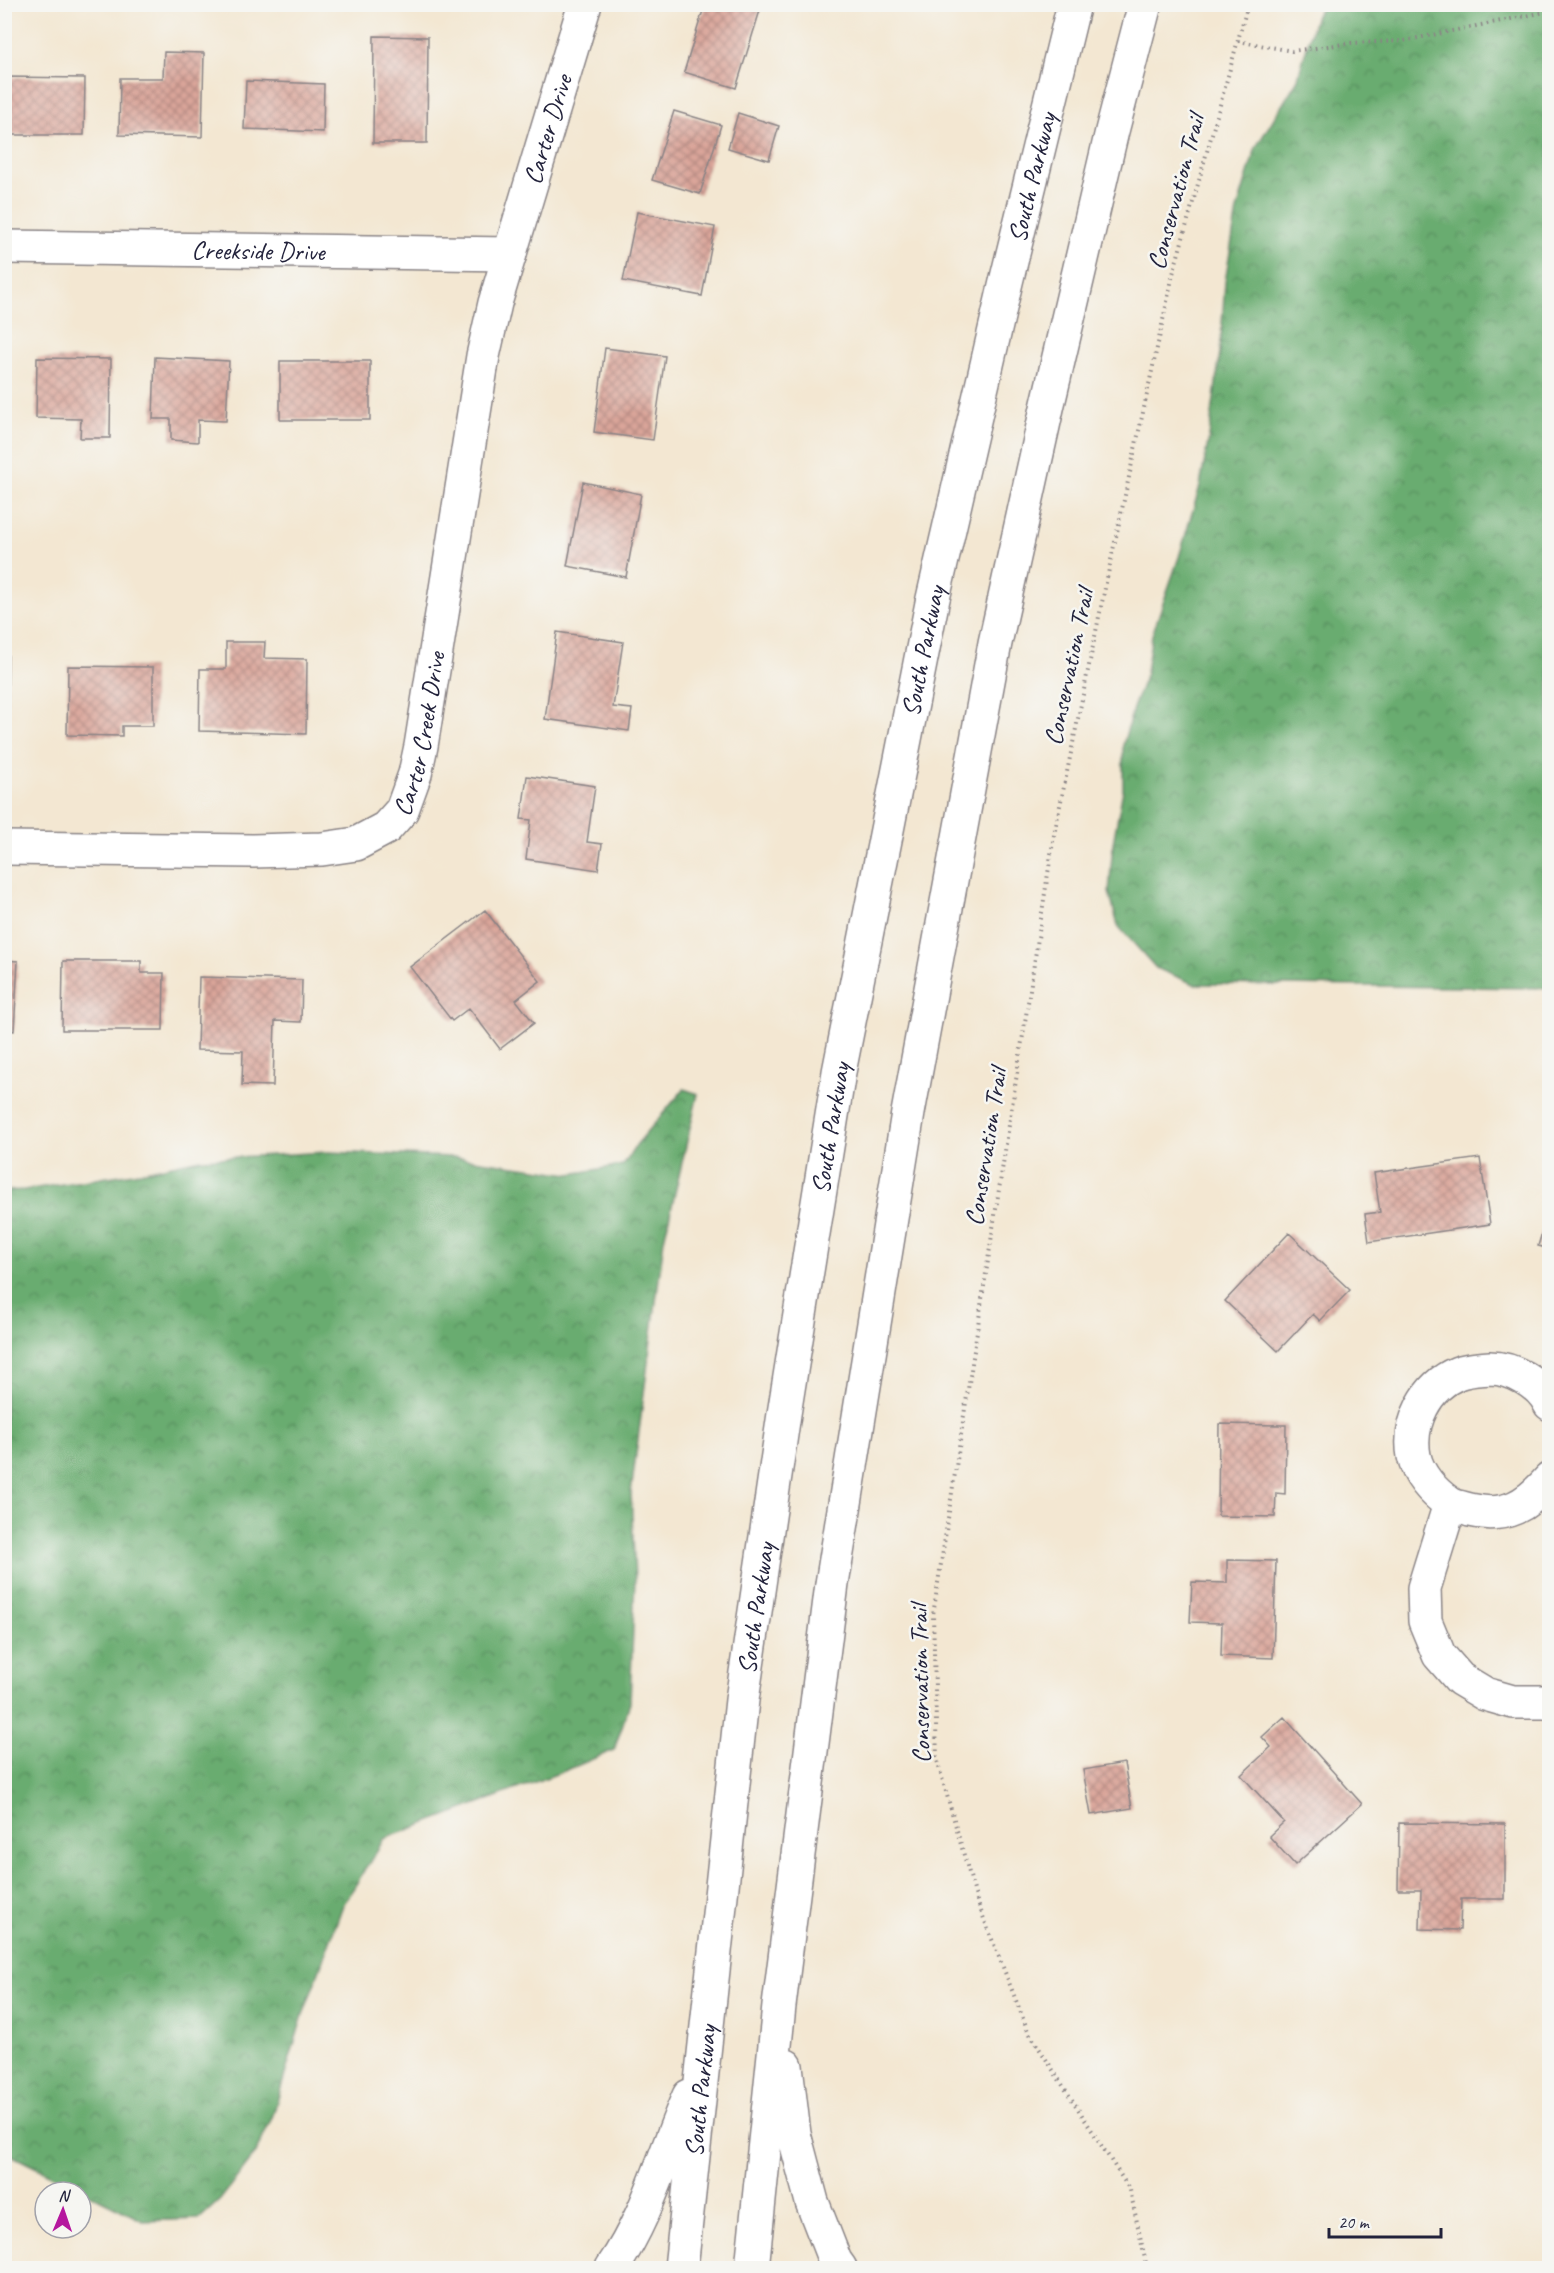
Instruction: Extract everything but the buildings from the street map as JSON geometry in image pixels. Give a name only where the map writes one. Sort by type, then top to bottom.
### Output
[{"type":"main road","name":"Carter Drive","points":[[510,254],[585,4]]},
{"type":"main road","name":"South Parkway","points":[[681,2268],[742,1700],[784,1414],[839,1072],[932,603],[1006,282],[1074,4]]},
{"type":"main road","points":[[752,2268],[778,2006],[832,1584],[908,1113],[1000,620],[1095,200],[1145,4]]},
{"type":"main road","name":"Creekside Drive","points":[[4,247],[510,254]]},
{"type":"main road","name":"Carter Creek Drive","points":[[4,848],[322,849],[356,844],[377,834],[394,822],[409,794],[421,746],[483,356],[495,303],[510,254]]},
{"type":"main road","points":[[1550,1404],[1537,1387],[1515,1373],[1497,1368],[1472,1369],[1456,1374],[1435,1388],[1421,1407],[1414,1431],[1414,1456],[1424,1480],[1450,1504],[1486,1514],[1512,1510],[1534,1497],[1550,1479]]},
{"type":"main road","points":[[1450,1504],[1424,1588],[1425,1621],[1439,1655],[1460,1679],[1485,1694],[1513,1702],[1550,1702]]},
{"type":"main road","points":[[778,2006],[794,2134],[813,2202],[835,2261],[840,2268]]},
{"type":"main road","points":[[612,2268],[626,2248],[652,2192],[679,2120],[704,2064]]},
{"type":"path","name":"Conservation Trail","points":[[1146,2268],[1130,2190],[1029,2031],[977,1902],[937,1760],[933,1615],[1054,835],[1173,274],[1248,4]]},
{"type":"path","points":[[1238,41],[1292,51],[1351,43],[1403,41],[1550,11]]},
{"type":"green space","points":[[1326,4],[1549,5],[1549,988],[1194,984],[1156,968],[1118,926],[1109,892],[1113,843],[1123,790],[1123,745],[1133,708],[1145,677],[1152,635],[1200,486],[1209,437],[1220,353],[1225,282],[1237,210],[1256,147],[1297,81],[1316,15]]},
{"type":"green space","points":[[684,1089],[698,1094],[664,1240],[631,1493],[635,1579],[630,1703],[614,1750],[384,1839],[343,1905],[302,2018],[273,2115],[256,2153],[220,2200],[199,2219],[143,2221],[93,2196],[93,2180],[61,2180],[13,2156],[4,2148],[5,1191],[140,1172],[200,1159],[328,1152],[454,1157],[570,1174],[623,1165],[637,1144]]}]
